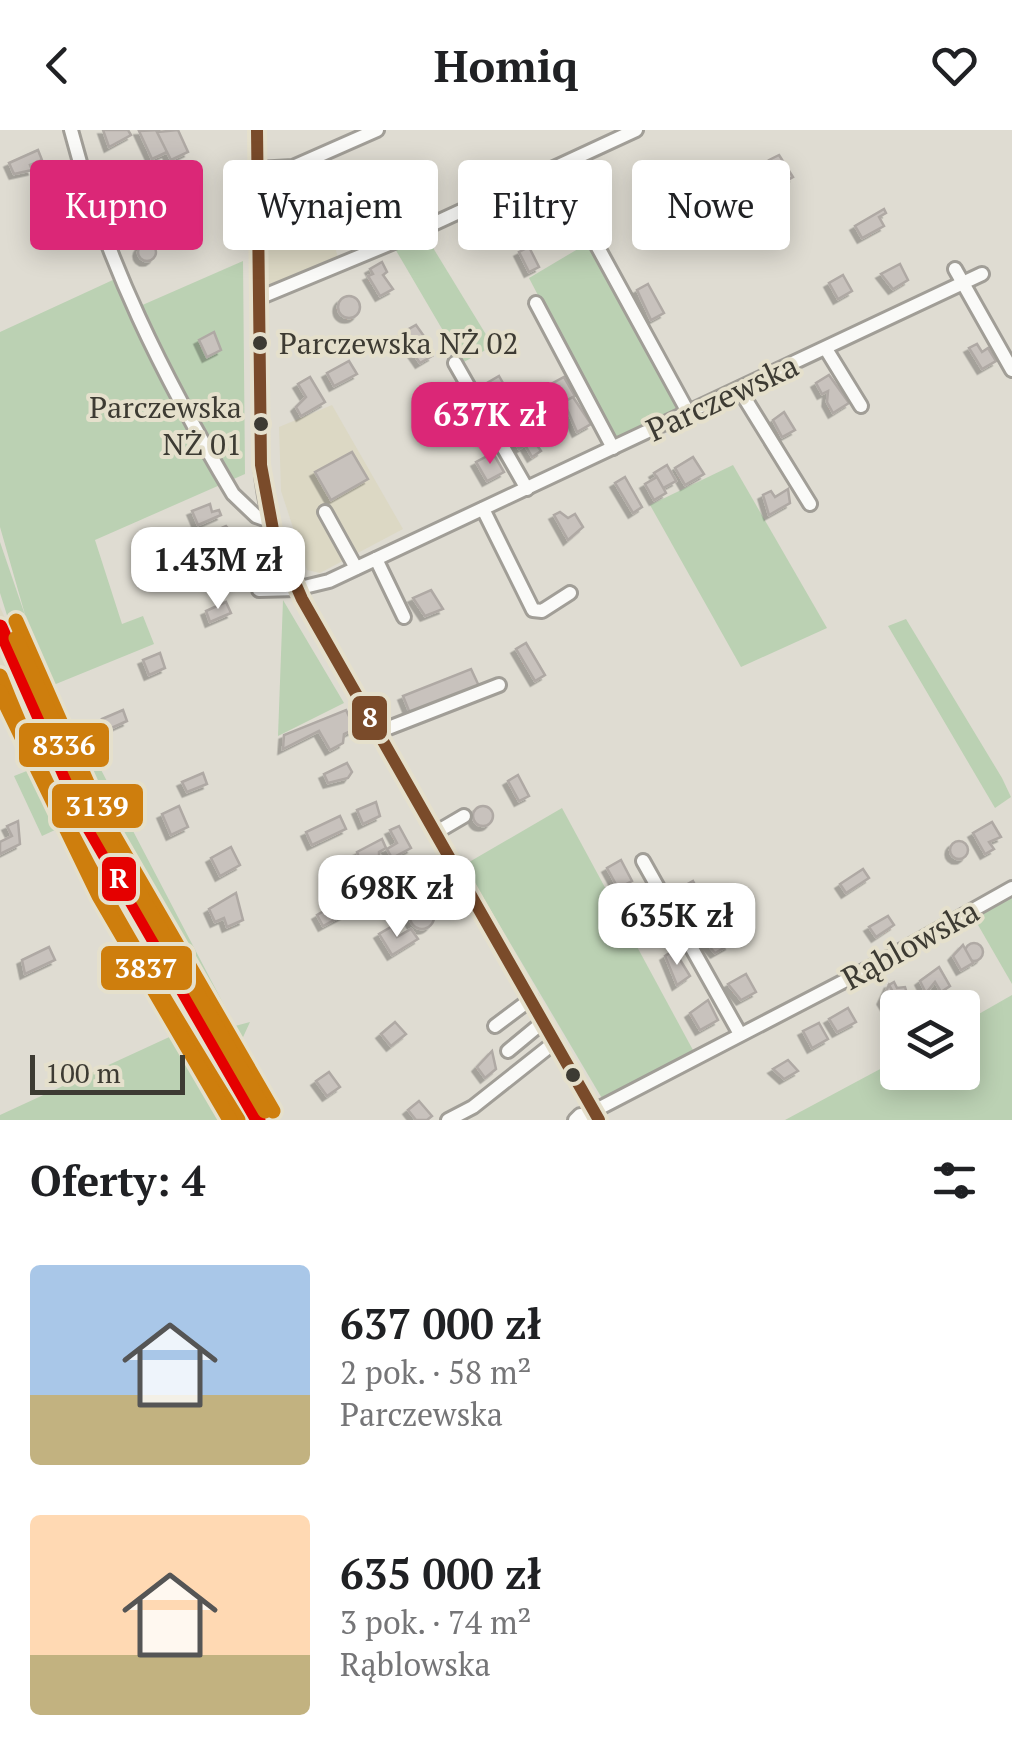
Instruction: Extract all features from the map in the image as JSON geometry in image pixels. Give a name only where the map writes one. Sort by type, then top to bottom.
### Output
[{"type":"street","points":[[70,130],[88,197],[128,302],[233,494],[256,516],[270,522]]},
{"type":"street","points":[[257,130],[257,160]]},
{"type":"street","points":[[310,160],[377,130]]},
{"type":"street","points":[[259,298],[394,242],[636,130]]},
{"type":"street","points":[[258,250],[261,465],[270,522],[296,589],[597,1116]]},
{"type":"street","points":[[599,250],[688,412]]},
{"type":"street","name":"Parczewska","points":[[259,590],[296,589],[356,568],[826,348],[968,275],[1012,370]]},
{"type":"street","points":[[536,303],[613,448]]},
{"type":"street","points":[[826,348],[861,406]]},
{"type":"street","points":[[455,363],[527,489]]},
{"type":"street","points":[[739,389],[810,504]]},
{"type":"street","points":[[483,509],[533,610],[542,610],[570,593]]},
{"type":"street","points":[[326,512],[356,568]]},
{"type":"street","points":[[376,559],[404,617]]},
{"type":"street","points":[[378,732],[499,685]]},
{"type":"street","points":[[435,833],[464,816]]},
{"type":"street","points":[[643,861],[740,1034]]},
{"type":"street","name":"Rąblowska","points":[[575,1120],[580,1115],[597,1116],[740,1034],[877,964],[1012,888]]},
{"type":"street","points":[[495,1026],[530,999]]},
{"type":"street","points":[[508,1051],[543,1022]]},
{"type":"street","points":[[448,1120],[474,1107],[555,1042]]},
{"type":"shaded area","points":[[268,250],[336,250],[339,263],[267,293]]},
{"type":"shaded area","points":[[332,405],[403,529],[320,573],[307,570],[281,491],[279,427]]},
{"type":"shaded area","points":[[0,607],[113,860],[263,1120],[242,1120],[70,823],[0,665]]},
{"type":"green space","points":[[396,250],[434,250],[493,346],[462,363]]},
{"type":"green space","points":[[576,250],[592,250],[679,410],[615,443],[529,278]]},
{"type":"green space","points":[[243,261],[245,474],[95,540],[122,624],[143,616],[154,644],[51,686],[77,747],[87,743],[235,1026],[250,1022],[233,1059],[227,1060],[113,860],[23,666],[0,593],[0,542],[26,618],[0,527],[0,332],[115,279],[131,310]]},
{"type":"green space","points":[[733,465],[827,628],[741,667],[650,505]]},
{"type":"green space","points":[[283,600],[344,703],[278,736]]},
{"type":"green space","points":[[906,619],[1011,797],[995,808],[888,626]]},
{"type":"green space","points":[[42,765],[107,891],[237,1120],[0,1120],[0,1115],[178,1033],[55,830],[42,836],[14,776]]},
{"type":"green space","points":[[562,808],[694,1052],[603,1100],[464,865]]},
{"type":"green space","points":[[1012,896],[1012,984],[974,918]]},
{"type":"green space","points":[[1012,995],[1012,1120],[785,1120],[880,1069],[880,1090],[980,1090],[980,1013]]},
{"type":"building","points":[[103,130],[128,130],[131,135],[109,147]]},
{"type":"building","points":[[159,130],[167,152],[152,159],[139,131]]},
{"type":"building","points":[[178,130],[188,152],[171,160],[157,132]]},
{"type":"building","points":[[38,150],[42,160],[30,160],[30,170],[14,174],[9,163]]},
{"type":"building","points":[[884,209],[886,213],[879,217],[884,226],[862,238],[855,226]]},
{"type":"building","points":[[139,250],[155,250],[153,258],[147,261],[138,252]]},
{"type":"building","points":[[530,250],[539,267],[529,272],[519,252]]},
{"type":"building","points":[[382,262],[387,272],[383,275],[393,289],[380,296],[368,276],[373,274],[370,269]]},
{"type":"building","points":[[900,264],[908,280],[893,289],[881,274]]},
{"type":"building","points":[[843,275],[852,291],[838,299],[829,283]]},
{"type":"building","points":[[648,284],[664,313],[651,320],[637,290]]},
{"type":"building","points":[[349,296],[357,299],[357,315],[349,318],[341,315],[338,307],[341,299]]},
{"type":"building","points":[[416,325],[426,339],[420,342],[432,356],[420,363],[400,334]]},
{"type":"building","points":[[214,332],[221,350],[207,357],[199,340]]},
{"type":"building","points":[[977,344],[982,352],[988,348],[996,361],[982,369],[969,348]]},
{"type":"building","points":[[349,361],[357,374],[334,386],[327,373]]},
{"type":"building","points":[[829,375],[849,403],[833,413],[827,402],[828,391],[822,394],[816,383]]},
{"type":"building","points":[[499,376],[515,404],[503,411],[487,383]]},
{"type":"building","points":[[310,377],[325,402],[301,416],[296,407],[306,397],[298,384]]},
{"type":"building","points":[[564,377],[575,396],[562,403],[551,384]]},
{"type":"building","points":[[453,384],[464,403],[447,409],[438,393]]},
{"type":"building","points":[[573,397],[591,424],[577,432],[564,402]]},
{"type":"building","points":[[784,412],[795,430],[782,437],[773,420]]},
{"type":"building","points":[[525,428],[541,451],[532,457],[525,445],[519,449],[511,436]]},
{"type":"building","points":[[352,452],[368,479],[331,500],[315,472]]},
{"type":"building","points":[[493,453],[504,472],[487,481],[476,462]]},
{"type":"building","points":[[693,457],[704,474],[685,485],[675,468]]},
{"type":"building","points":[[667,465],[676,481],[663,488],[654,473]]},
{"type":"building","points":[[625,477],[642,507],[633,513],[615,483]]},
{"type":"building","points":[[657,477],[666,493],[654,500],[645,484]]},
{"type":"building","points":[[788,489],[790,503],[769,515],[763,495],[771,491],[775,497]]},
{"type":"building","points":[[210,504],[212,512],[219,510],[221,515],[198,525],[192,511]]},
{"type":"building","points":[[560,512],[568,518],[575,514],[583,527],[568,540],[554,515]]},
{"type":"building","points":[[226,526],[235,536],[234,544],[223,548],[212,532]]},
{"type":"building","points":[[431,590],[443,609],[425,616],[413,598]]},
{"type":"building","points":[[226,602],[231,613],[210,622],[206,611]]},
{"type":"building","points":[[526,643],[545,675],[535,681],[516,649]]},
{"type":"building","points":[[160,653],[165,668],[149,675],[143,660]]},
{"type":"building","points":[[471,669],[479,686],[411,716],[403,696]]},
{"type":"building","points":[[123,710],[127,721],[107,730],[102,719]]},
{"type":"building","points":[[346,710],[355,729],[344,734],[343,743],[330,750],[319,731],[283,749],[284,735]]},
{"type":"building","points":[[347,763],[352,772],[348,778],[328,783],[324,774]]},
{"type":"building","points":[[203,773],[207,784],[187,792],[182,782]]},
{"type":"building","points":[[518,775],[529,796],[519,801],[508,781]]},
{"type":"building","points":[[376,802],[380,816],[363,824],[357,810]]},
{"type":"building","points":[[179,806],[188,827],[171,835],[162,814]]},
{"type":"building","points":[[479,806],[487,806],[493,816],[487,826],[479,826],[473,820],[473,812]]},
{"type":"building","points":[[340,816],[346,829],[312,845],[306,832]]},
{"type":"building","points":[[18,821],[20,844],[0,854],[0,842],[12,836],[7,826]]},
{"type":"building","points":[[992,822],[1001,837],[989,842],[994,849],[985,854],[973,833]]},
{"type":"building","points":[[399,826],[411,848],[392,858],[387,849],[397,843],[390,830]]},
{"type":"building","points":[[382,839],[386,848],[379,852],[379,860],[363,868],[357,852]]},
{"type":"building","points":[[959,841],[966,843],[966,857],[959,859],[952,857],[950,850],[952,843]]},
{"type":"building","points":[[231,847],[240,865],[220,876],[211,858]]},
{"type":"building","points":[[621,860],[632,881],[618,888],[607,868]]},
{"type":"building","points":[[863,869],[869,878],[846,893],[840,884]]},
{"type":"building","points":[[693,881],[703,899],[689,907],[675,891]]},
{"type":"building","points":[[236,893],[243,920],[227,927],[224,918],[215,922],[209,909]]},
{"type":"building","points":[[343,900],[349,912],[323,926],[317,915]]},
{"type":"building","points":[[422,905],[431,908],[431,926],[422,929],[413,926],[410,917],[413,908]]},
{"type":"building","points":[[888,916],[894,925],[876,937],[869,927]]},
{"type":"building","points":[[719,926],[729,945],[715,953],[701,937]]},
{"type":"building","points":[[391,927],[397,937],[411,929],[418,939],[392,955],[379,934]]},
{"type":"building","points":[[974,943],[981,945],[981,959],[974,961],[967,959],[965,952],[967,945]]},
{"type":"building","points":[[963,945],[973,963],[961,970],[953,956]]},
{"type":"building","points":[[49,947],[55,960],[25,974],[22,960]]},
{"type":"building","points":[[674,950],[690,976],[677,985],[665,956]]},
{"type":"building","points":[[939,967],[950,986],[940,990],[935,982],[924,990],[920,981]]},
{"type":"building","points":[[746,974],[756,992],[741,1000],[728,984]]},
{"type":"building","points":[[708,1000],[718,1020],[700,1030],[690,1013]]},
{"type":"building","points":[[848,1008],[856,1022],[837,1032],[829,1019]]},
{"type":"building","points":[[395,1022],[406,1034],[391,1046],[381,1034]]},
{"type":"building","points":[[819,1023],[828,1039],[812,1048],[803,1031]]},
{"type":"building","points":[[492,1051],[496,1069],[485,1078],[477,1067]]},
{"type":"building","points":[[788,1060],[798,1071],[784,1079],[773,1069]]},
{"type":"building","points":[[329,1072],[340,1087],[327,1096],[316,1081]]},
{"type":"building","points":[[419,1101],[432,1116],[427,1120],[416,1120],[408,1110]]},
{"type":"transit line","name":"8","points":[[257,130],[261,465],[274,535],[302,599],[599,1120]]},
{"type":"transit line","name":"3139","points":[[16,621],[99,810],[273,1111]]},
{"type":"transit line","name":"R","points":[[0,627],[84,818],[258,1120]]},
{"type":"transit line","name":"8336","points":[[16,638],[98,821],[265,1111]]},
{"type":"transit line","name":"3837","points":[[0,676],[79,848],[238,1120]]},
{"type":"transit line","points":[[0,692],[99,896],[230,1120]]},
{"type":"place","name":"Parczewska NŻ 02","points":[[260,343]]},
{"type":"place","name":"Parczewska NŻ 01","points":[[261,424]]}]
